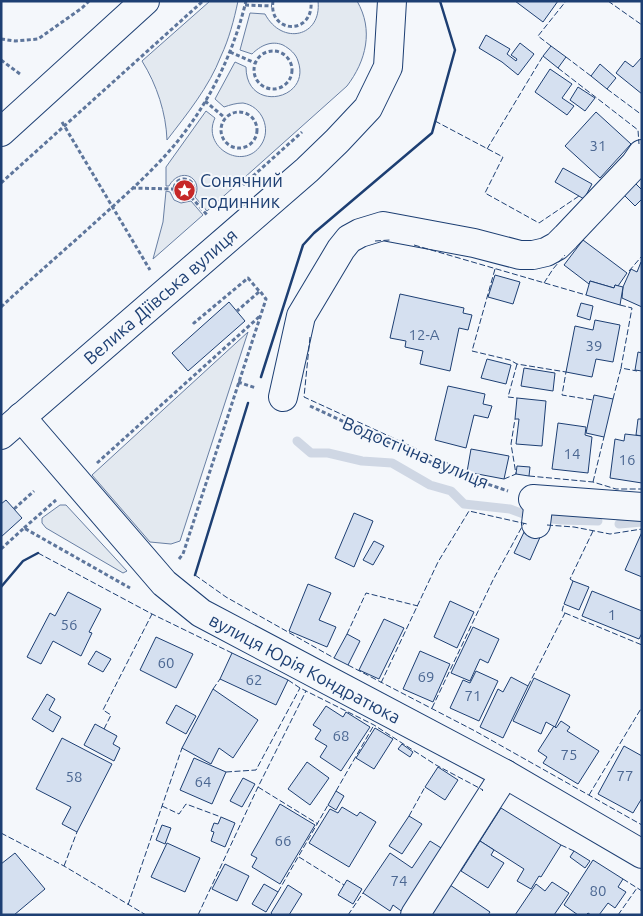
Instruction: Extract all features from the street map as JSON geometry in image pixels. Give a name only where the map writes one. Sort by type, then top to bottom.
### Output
[{"type":"street","points":[[7,123],[145,1]]},
{"type":"street","name":"Велика Діївська вулиця","points":[[385,1],[390,32]]},
{"type":"street","name":"Велика Діївська вулиця","points":[[11,426],[307,170],[368,108],[388,67],[392,1]]},
{"type":"street","points":[[283,397],[301,316],[349,239],[360,232],[383,226],[474,243],[520,255],[546,252],[557,246],[566,237],[635,164],[642,154]]},
{"type":"street","name":"вулиця Юрія Кондратюка","points":[[11,426],[164,583],[201,613],[505,774],[642,854]]},
{"type":"street","points":[[536,508],[642,507]]},
{"type":"street","points":[[415,915],[505,774]]},
{"type":"path","points":[[1,39],[15,41],[38,39],[89,1]]},
{"type":"path","points":[[1,183],[63,124],[203,1]]},
{"type":"path","points":[[273,1],[274,16],[278,22],[292,27],[299,26],[310,16],[312,9],[311,1]]},
{"type":"path","points":[[1,307],[164,158],[217,81],[230,52],[245,3],[272,6]]},
{"type":"path","points":[[274,50],[281,52],[287,56],[293,68],[289,82],[277,90],[263,87],[254,75],[255,63],[266,52],[274,50]]},
{"type":"path","points":[[230,52],[255,63]]},
{"type":"path","points":[[1,60],[20,74]]},
{"type":"path","points":[[205,101],[225,118]]},
{"type":"path","points":[[239,112],[251,116],[257,128],[253,140],[242,148],[229,145],[222,135],[221,128],[225,118],[232,113],[239,112]]},
{"type":"path","points":[[63,124],[150,270],[156,262]]},
{"type":"path","points":[[236,191],[307,128]]},
{"type":"path","points":[[183,178],[189,180],[193,185],[194,191],[191,197],[179,198],[174,193],[177,181],[183,178]]},
{"type":"path","points":[[132,188],[174,189]]},
{"type":"path","points":[[191,197],[208,216],[215,210]]},
{"type":"path","points":[[24,528],[152,601],[182,554],[266,299],[248,278],[193,322]]},
{"type":"path","points":[[237,311],[260,291]]},
{"type":"path","points":[[93,467],[261,315]]},
{"type":"path","name":"Водостічна вулиця","points":[[283,397],[301,402],[452,472],[536,508]]},
{"type":"path","points":[[14,509],[34,491]]},
{"type":"path","points":[[1,549],[56,499]]},
{"type":"shaded area","points":[[210,1],[238,1],[231,29],[224,50],[210,79],[167,140],[160,99],[142,61]]},
{"type":"shaded area","points":[[318,1],[357,1],[362,12],[365,23],[366,45],[359,66],[347,86],[207,211],[195,197],[196,184],[190,176],[179,176],[169,186],[166,186],[166,167],[206,111],[215,118],[212,129],[214,138],[226,152],[235,156],[244,156],[253,153],[261,145],[266,132],[260,113],[250,105],[243,103],[224,107],[215,99],[235,62],[246,67],[249,82],[256,91],[266,96],[277,96],[288,92],[296,85],[300,74],[298,61],[294,54],[283,45],[274,43],[262,46],[252,54],[240,50],[250,13],[265,14],[272,24],[281,31],[299,33],[314,23],[318,13]]},
{"type":"shaded area","points":[[166,191],[170,192],[174,200],[181,203],[191,201],[203,215],[153,259],[163,222]]},
{"type":"shaded area","points":[[248,332],[180,541],[171,544],[150,542],[92,475]]},
{"type":"shaded area","points":[[60,505],[66,505],[127,571],[123,573],[46,528],[42,523],[42,518]]},
{"type":"building","points":[[515,1],[558,1],[543,22]]},
{"type":"building","points":[[486,35],[510,49],[507,54],[516,61],[517,59],[511,55],[520,43],[534,54],[518,75],[502,62],[479,48]]},
{"type":"building","points":[[551,46],[566,57],[558,68],[543,56]]},
{"type":"building","points":[[642,57],[642,94],[616,73],[625,61],[633,67]]},
{"type":"building","points":[[600,64],[616,78],[607,89],[591,76]]},
{"type":"building","points":[[550,69],[572,84],[562,98],[574,106],[567,115],[535,92]]},
{"type":"building","points":[[578,87],[595,98],[585,111],[570,100]]},
{"type":"building","points":[[596,112],[631,144],[600,178],[565,146]]},
{"type":"building","points":[[563,168],[592,184],[584,199],[555,182]]},
{"type":"building","points":[[635,183],[642,190],[642,199],[635,206],[623,194]]},
{"type":"building","points":[[583,240],[627,273],[618,286],[615,285],[614,288],[590,281],[589,284],[564,265]]},
{"type":"building","points":[[641,262],[642,307],[622,298],[623,287],[631,269],[637,272]]},
{"type":"building","points":[[495,275],[520,282],[513,304],[488,297]]},
{"type":"building","points":[[590,281],[614,288],[615,285],[623,287],[620,305],[586,295]]},
{"type":"building","points":[[400,294],[464,308],[463,313],[472,315],[468,330],[459,328],[450,371],[420,364],[423,351],[405,347],[406,341],[390,338]]},
{"type":"building","points":[[229,302],[245,321],[188,371],[172,353]]},
{"type":"building","points":[[581,303],[593,306],[590,320],[577,316]]},
{"type":"building","points":[[595,320],[620,325],[613,362],[596,359],[592,377],[566,372],[575,326],[593,330]]},
{"type":"building","points":[[638,352],[642,353],[642,371],[635,370]]},
{"type":"building","points":[[487,359],[511,365],[506,384],[481,378]]},
{"type":"building","points":[[524,368],[555,373],[553,391],[521,386]]},
{"type":"building","points":[[448,386],[485,394],[483,404],[492,406],[488,418],[474,415],[466,448],[435,440]]},
{"type":"building","points":[[594,395],[613,399],[604,437],[586,433]]},
{"type":"building","points":[[517,398],[546,401],[542,446],[516,444],[519,419],[515,419]]},
{"type":"building","points":[[638,419],[642,419],[642,436],[636,435]]},
{"type":"building","points":[[558,423],[586,427],[585,435],[592,437],[588,473],[552,469]]},
{"type":"building","points":[[625,434],[642,436],[642,483],[610,478],[615,439],[624,441]]},
{"type":"building","points":[[471,449],[509,456],[504,479],[467,472]]},
{"type":"building","points":[[517,466],[530,467],[529,476],[516,474]]},
{"type":"building","points":[[6,500],[22,518],[1,537],[1,504]]},
{"type":"building","points":[[354,513],[373,521],[354,567],[335,558]]},
{"type":"building","points":[[526,528],[541,535],[530,560],[514,553]]},
{"type":"building","points":[[642,532],[642,577],[625,570]]},
{"type":"building","points":[[374,541],[384,546],[373,565],[363,560]]},
{"type":"building","points":[[573,581],[589,587],[579,610],[564,604]]},
{"type":"building","points":[[308,584],[331,593],[319,620],[336,627],[327,647],[289,631]]},
{"type":"building","points":[[592,591],[642,611],[642,633],[639,639],[582,616]]},
{"type":"building","points":[[68,592],[101,609],[89,632],[92,633],[81,656],[53,641],[41,664],[27,657],[50,613],[55,616]]},
{"type":"building","points":[[450,601],[474,612],[457,648],[434,637]]},
{"type":"building","points":[[384,619],[404,628],[379,679],[359,670]]},
{"type":"building","points":[[473,627],[499,639],[488,663],[480,659],[470,681],[451,673]]},
{"type":"building","points":[[347,634],[360,641],[348,665],[334,658]]},
{"type":"building","points":[[156,637],[193,654],[176,688],[140,670]]},
{"type":"building","points":[[96,651],[111,659],[103,672],[88,664]]},
{"type":"building","points":[[420,651],[450,664],[433,702],[403,689]]},
{"type":"building","points":[[232,653],[288,680],[276,705],[220,679]]},
{"type":"building","points":[[476,671],[498,681],[479,721],[450,708],[463,680],[470,683]]},
{"type":"building","points":[[511,677],[528,686],[503,738],[480,727],[498,689],[503,692]]},
{"type":"building","points":[[534,678],[570,695],[555,727],[546,722],[541,734],[513,721]]},
{"type":"building","points":[[213,689],[258,720],[233,758],[219,748],[211,764],[182,748]]},
{"type":"building","points":[[47,694],[55,699],[49,710],[61,717],[53,732],[32,719]]},
{"type":"building","points":[[176,705],[196,716],[186,734],[166,723]]},
{"type":"building","points":[[326,706],[343,717],[346,712],[370,727],[341,771],[320,757],[327,746],[315,739],[321,730],[313,725]]},
{"type":"building","points":[[561,721],[570,727],[567,731],[599,751],[578,784],[543,763],[547,757],[538,751],[554,726],[556,728]]},
{"type":"building","points":[[95,724],[117,736],[113,744],[120,748],[114,761],[84,745]]},
{"type":"building","points":[[375,728],[393,739],[374,769],[356,758]]},
{"type":"building","points":[[62,738],[112,764],[77,832],[62,824],[71,807],[36,789]]},
{"type":"building","points":[[402,744],[413,752],[410,757],[398,749]]},
{"type":"building","points":[[624,746],[642,756],[642,798],[633,813],[598,794]]},
{"type":"building","points":[[194,758],[226,772],[212,804],[180,790]]},
{"type":"building","points":[[307,762],[329,778],[310,805],[288,789]]},
{"type":"building","points":[[438,767],[458,780],[445,800],[425,787]]},
{"type":"building","points":[[243,778],[255,784],[242,807],[230,801]]},
{"type":"building","points":[[336,791],[344,796],[336,810],[328,805]]},
{"type":"building","points":[[280,804],[315,825],[280,884],[252,867],[257,858],[251,855]]},
{"type":"building","points":[[342,807],[357,816],[360,812],[376,822],[349,867],[309,843],[330,809],[338,813]]},
{"type":"building","points":[[501,808],[561,845],[541,877],[539,876],[531,889],[517,881],[524,869],[480,841]]},
{"type":"building","points":[[409,816],[422,824],[402,854],[389,846]]},
{"type":"building","points":[[221,817],[235,823],[225,847],[211,841],[214,832],[211,831],[214,823],[218,824]]},
{"type":"building","points":[[162,825],[171,828],[165,844],[156,840]]},
{"type":"building","points":[[430,841],[446,851],[404,913],[393,905],[390,911],[363,893],[390,853],[412,868]]},
{"type":"building","points":[[480,841],[494,850],[491,855],[504,863],[488,888],[461,871]]},
{"type":"building","points":[[167,843],[200,858],[185,892],[151,877]]},
{"type":"building","points":[[574,851],[590,861],[585,868],[570,857]]},
{"type":"building","points":[[15,853],[45,889],[14,915],[1,915],[1,864]]},
{"type":"building","points":[[593,860],[623,879],[618,887],[626,892],[615,908],[608,903],[599,915],[588,913],[586,915],[578,915],[564,905]]},
{"type":"building","points":[[225,864],[249,876],[237,901],[212,889]]},
{"type":"building","points":[[347,880],[362,889],[353,904],[338,895]]},
{"type":"building","points":[[552,882],[569,893],[554,915],[515,915],[536,884],[545,891]]},
{"type":"building","points":[[264,884],[278,892],[266,912],[252,904]]},
{"type":"building","points":[[288,885],[302,894],[289,915],[273,915],[271,913]]},
{"type":"building","points":[[450,885],[490,912],[488,915],[430,915]]},
{"type":"waterway","points":[[297,441],[311,453],[328,453],[362,461],[392,463],[430,485],[451,491],[464,504],[510,509],[529,516]]},
{"type":"waterway","points":[[544,518],[598,521]]},
{"type":"waterway","points":[[619,524],[642,522]]},
{"type":"fence","points":[[551,46],[538,36],[566,1]]},
{"type":"fence","points":[[608,1],[642,25]]},
{"type":"fence","points":[[487,149],[543,56]]},
{"type":"fence","points":[[566,57],[591,76]]},
{"type":"fence","points":[[558,68],[638,130],[639,144]]},
{"type":"fence","points":[[607,89],[642,115]]},
{"type":"fence","points":[[435,121],[503,157],[485,193],[539,223],[579,196]]},
{"type":"fence","points":[[375,241],[390,240]]},
{"type":"fence","points":[[414,245],[586,295]]},
{"type":"fence","points":[[544,283],[565,255]]},
{"type":"fence","points":[[629,271],[642,256]]},
{"type":"fence","points":[[495,269],[472,351],[510,360],[517,364],[566,372],[562,395],[593,400]]},
{"type":"fence","points":[[620,305],[632,308],[621,368],[637,371]]},
{"type":"fence","points":[[310,337],[304,397],[467,472]]},
{"type":"fence","points":[[517,364],[508,397],[517,398]]},
{"type":"fence","points":[[613,399],[621,368]]},
{"type":"fence","points":[[504,479],[516,474],[511,444],[515,419]]},
{"type":"fence","points":[[593,482],[604,437]]},
{"type":"fence","points":[[529,476],[593,482],[616,489],[642,489]]},
{"type":"fence","points":[[381,683],[438,562],[469,511],[527,524]]},
{"type":"fence","points":[[432,708],[493,580],[524,523]]},
{"type":"fence","points":[[547,525],[574,527],[610,534],[642,529]]},
{"type":"fence","points":[[573,581],[570,579],[593,531]]},
{"type":"fence","points":[[38,553],[152,614],[232,653]]},
{"type":"fence","points":[[195,575],[226,597],[334,658]]},
{"type":"fence","points":[[347,634],[366,593],[418,606]]},
{"type":"fence","points":[[528,686],[565,613],[562,611],[564,604]]},
{"type":"fence","points":[[565,613],[642,645]]},
{"type":"fence","points":[[104,729],[111,715],[103,710],[152,614]]},
{"type":"fence","points":[[348,665],[475,731],[642,825]]},
{"type":"fence","points":[[213,689],[220,679]]},
{"type":"fence","points":[[288,680],[300,688],[374,725],[436,765],[482,791]]},
{"type":"fence","points":[[226,772],[256,770],[300,688]]},
{"type":"fence","points":[[198,915],[258,787],[306,691]]},
{"type":"fence","points":[[589,795],[642,707]]},
{"type":"fence","points":[[336,791],[374,725]]},
{"type":"fence","points":[[128,905],[182,748]]},
{"type":"fence","points":[[258,787],[318,824]]},
{"type":"fence","points":[[409,816],[425,787]]},
{"type":"fence","points":[[162,806],[179,814],[186,804],[221,817]]},
{"type":"fence","points":[[278,892],[328,805]]},
{"type":"fence","points":[[64,866],[77,832]]},
{"type":"fence","points":[[1,833],[64,866],[146,915]]},
{"type":"fence","points":[[561,845],[574,851]]},
{"type":"fence","points":[[299,857],[344,885]]},
{"type":"fence","points":[[623,879],[642,891]]},
{"type":"fence","points":[[618,915],[637,888]]},
{"type":"fence","points":[[348,915],[363,893]]},
{"type":"wall","points":[[261,377],[303,245],[314,233],[432,133],[455,50],[440,1]]},
{"type":"wall","points":[[195,575],[248,403]]},
{"type":"wall","points":[[1,587],[23,561],[38,553]]},
{"type":"place","name":"Сонячний годинник","points":[[184,190]]}]
